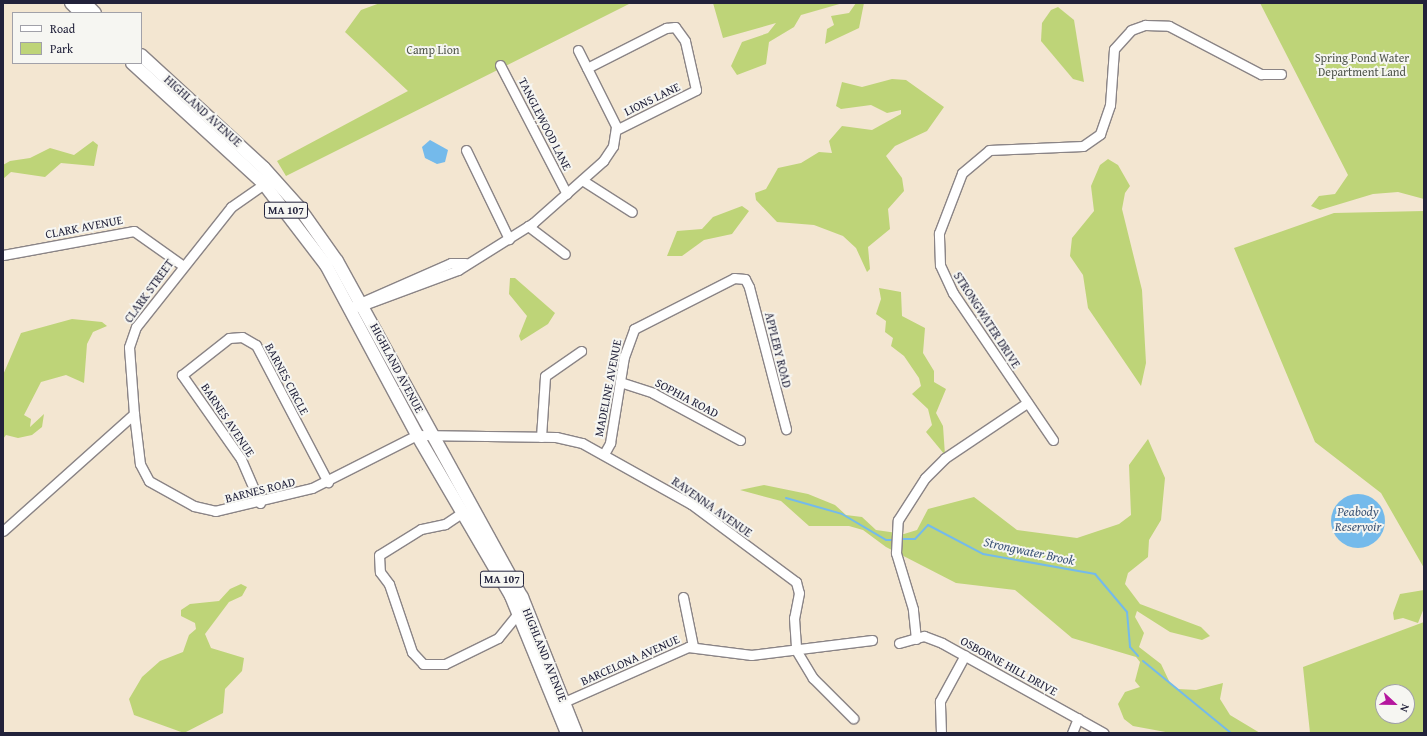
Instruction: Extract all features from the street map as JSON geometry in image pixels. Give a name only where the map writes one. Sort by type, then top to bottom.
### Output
[{"type":"main road","points":[[71,3],[80,12]]},
{"type":"main road","points":[[85,3],[95,12]]},
{"type":"main road","name":"HIGHLAND AVENUE","points":[[142,56],[281,187],[325,242],[363,303],[432,435],[522,597],[576,733]]},
{"type":"main road","name":"HIGHLAND AVENUE","points":[[133,64],[264,184],[305,234],[350,308],[417,435],[463,512],[519,612],[567,733]]},
{"type":"street","name":"STRONGWATER DRIVE","points":[[1053,440],[953,293],[940,265],[939,233],[949,200],[968,165],[989,150],[1083,146],[1100,134],[1110,105],[1114,49],[1131,30],[1145,25],[1169,26],[1262,74],[1281,74]]},
{"type":"street","name":"LIONS LANE","points":[[587,68],[666,28],[675,27],[685,41],[696,90],[616,130]]},
{"type":"street","points":[[350,308],[458,270],[464,263],[509,239],[528,226],[567,194],[609,154],[616,130],[578,50]]},
{"type":"street","name":"TANGLEWOOD LANE","points":[[500,65],[567,194]]},
{"type":"street","points":[[466,150],[509,239]]},
{"type":"street","points":[[582,180],[632,212]]},
{"type":"street","name":"CLARK STREET","points":[[134,414],[130,339],[182,265],[234,203],[264,184]]},
{"type":"street","points":[[528,226],[565,254]]},
{"type":"street","name":"CLARK AVENUE","points":[[3,255],[134,231],[182,265]]},
{"type":"street","name":"MADELINE AVENUE","points":[[604,454],[610,443],[620,382],[629,340],[638,326],[726,280],[745,279]]},
{"type":"street","name":"APPLEBY ROAD","points":[[745,279],[786,429]]},
{"type":"street","name":"BARNES CIRCLE","points":[[182,375],[224,340],[238,336],[250,340],[328,482]]},
{"type":"street","points":[[541,437],[545,376],[581,351]]},
{"type":"street","name":"BARNES AVENUE","points":[[182,375],[238,454],[260,503]]},
{"type":"street","name":"SOPHIA ROAD","points":[[620,382],[652,393],[740,440]]},
{"type":"street","points":[[916,639],[913,609],[896,553],[898,520],[910,498],[945,458],[1027,403]]},
{"type":"street","points":[[3,531],[134,414]]},
{"type":"street","name":"BARNES ROAD","points":[[134,414],[140,464],[154,486],[208,511],[225,511],[260,503],[328,482],[417,435]]},
{"type":"street","name":"RAVENNA AVENUE","points":[[417,435],[541,437],[574,440],[604,454],[691,504],[796,582],[799,593],[794,618],[796,650],[813,678],[853,718]]},
{"type":"street","points":[[463,512],[385,548],[377,564],[380,572],[389,584],[405,638],[423,664],[445,664],[498,638],[519,612]]},
{"type":"street","points":[[683,597],[693,646]]},
{"type":"street","points":[[504,630],[526,627]]},
{"type":"street","name":"OSBORNE HILL DRIVE","points":[[899,643],[924,636],[965,655],[1104,733]]},
{"type":"street","name":"BARCELONA AVENUE","points":[[564,702],[693,646],[751,655],[872,640]]},
{"type":"street","points":[[942,733],[940,701],[965,655]]},
{"type":"street","points":[[1072,733],[1078,718]]},
{"type":"green space","name":"Camp Lion","points":[[380,3],[631,3],[286,176],[277,161],[408,91],[345,32],[361,10]]},
{"type":"green space","points":[[713,3],[843,3],[801,15],[794,27],[769,42],[766,64],[737,75],[731,66],[742,42],[768,33],[776,23],[723,38]]},
{"type":"green space","points":[[856,3],[864,3],[859,28],[825,44],[827,29],[834,25],[831,16],[849,13]]},
{"type":"green space","name":"Spring Pond Water Department Land","points":[[1260,3],[1424,3],[1424,199],[1398,192],[1373,194],[1320,210],[1311,206],[1319,196],[1335,194],[1348,175]]},
{"type":"green space","points":[[1058,7],[1074,20],[1084,82],[1073,79],[1041,41],[1042,23],[1051,10]]},
{"type":"green space","points":[[892,79],[906,80],[944,107],[927,131],[895,146],[886,156],[902,178],[904,191],[888,209],[890,229],[868,247],[870,269],[867,272],[856,248],[843,236],[814,225],[777,222],[756,200],[755,193],[766,189],[778,168],[801,163],[819,152],[832,153],[829,141],[842,126],[872,130],[901,114],[901,110],[887,113],[871,105],[841,109],[836,106],[842,82],[862,87]]},
{"type":"green space","points":[[93,141],[98,145],[94,166],[61,163],[45,177],[11,172],[3,179],[3,165],[10,161],[30,158],[50,148],[74,155]]},
{"type":"green space","points":[[1108,159],[1118,165],[1130,186],[1125,193],[1122,209],[1142,290],[1146,363],[1141,386],[1088,308],[1083,275],[1070,256],[1072,238],[1094,211],[1091,186],[1100,165]]},
{"type":"green space","points":[[742,206],[749,211],[732,234],[704,240],[682,256],[667,256],[677,231],[702,229],[713,217]]},
{"type":"green space","points":[[1424,211],[1424,568],[1381,493],[1315,442],[1234,248],[1334,213]]},
{"type":"green space","points":[[510,278],[515,278],[555,313],[548,324],[521,341],[519,336],[527,316],[509,294]]},
{"type":"green space","points":[[879,288],[901,292],[902,316],[925,328],[923,353],[934,371],[934,382],[946,389],[936,413],[943,426],[945,455],[926,432],[932,425],[928,409],[912,394],[921,386],[919,378],[904,356],[891,346],[893,338],[885,332],[886,321],[876,314],[881,299]]},
{"type":"green space","points":[[72,319],[102,322],[107,326],[93,332],[87,344],[84,383],[66,375],[41,382],[24,415],[31,419],[30,427],[44,414],[42,427],[32,435],[18,438],[6,435],[3,439],[3,375],[21,333]]},
{"type":"green space","points":[[1148,439],[1165,478],[1161,520],[1149,540],[1148,557],[1128,573],[1125,584],[1140,604],[1201,627],[1210,636],[1202,640],[1170,632],[1137,611],[1135,617],[1144,633],[1139,647],[1161,664],[1170,683],[1178,689],[1196,690],[1223,683],[1220,699],[1230,715],[1260,733],[1171,733],[1133,726],[1124,719],[1118,704],[1125,692],[1140,687],[1135,681],[1140,662],[1136,657],[1072,638],[1015,590],[956,583],[886,547],[863,530],[849,526],[809,526],[781,501],[740,490],[764,485],[808,494],[835,505],[846,515],[862,517],[876,530],[904,534],[917,530],[928,509],[974,497],[1017,530],[1077,538],[1119,524],[1131,515],[1129,465]]},
{"type":"green space","points":[[241,584],[247,587],[242,596],[229,602],[205,634],[211,648],[244,658],[242,671],[225,689],[223,713],[184,733],[134,715],[129,699],[142,677],[160,661],[183,652],[189,635],[196,629],[195,623],[181,616],[181,610],[190,604],[219,601],[230,589]]},
{"type":"green space","points":[[1424,590],[1424,608],[1418,623],[1403,618],[1394,620],[1393,613],[1400,594]]},
{"type":"green space","points":[[1424,622],[1424,733],[1310,733],[1303,667]]},
{"type":"water","points":[[430,140],[448,150],[445,162],[437,164],[425,158],[422,147]]},
{"type":"water","name":"Peabody Reservoir","points":[[1358,494],[1368,496],[1377,502],[1383,511],[1385,521],[1383,531],[1377,540],[1368,546],[1358,548],[1348,546],[1339,540],[1333,531],[1331,521],[1333,511],[1339,502],[1348,496]]},
{"type":"waterway","name":"Strongwater Brook","points":[[786,498],[842,514],[886,540],[894,540]]},
{"type":"waterway","name":"Strongwater Brook","points":[[900,539],[915,539],[928,525],[983,554],[1095,574],[1127,612],[1130,647],[1138,656]]},
{"type":"waterway","name":"Strongwater Brook","points":[[1143,661],[1231,733]]}]
